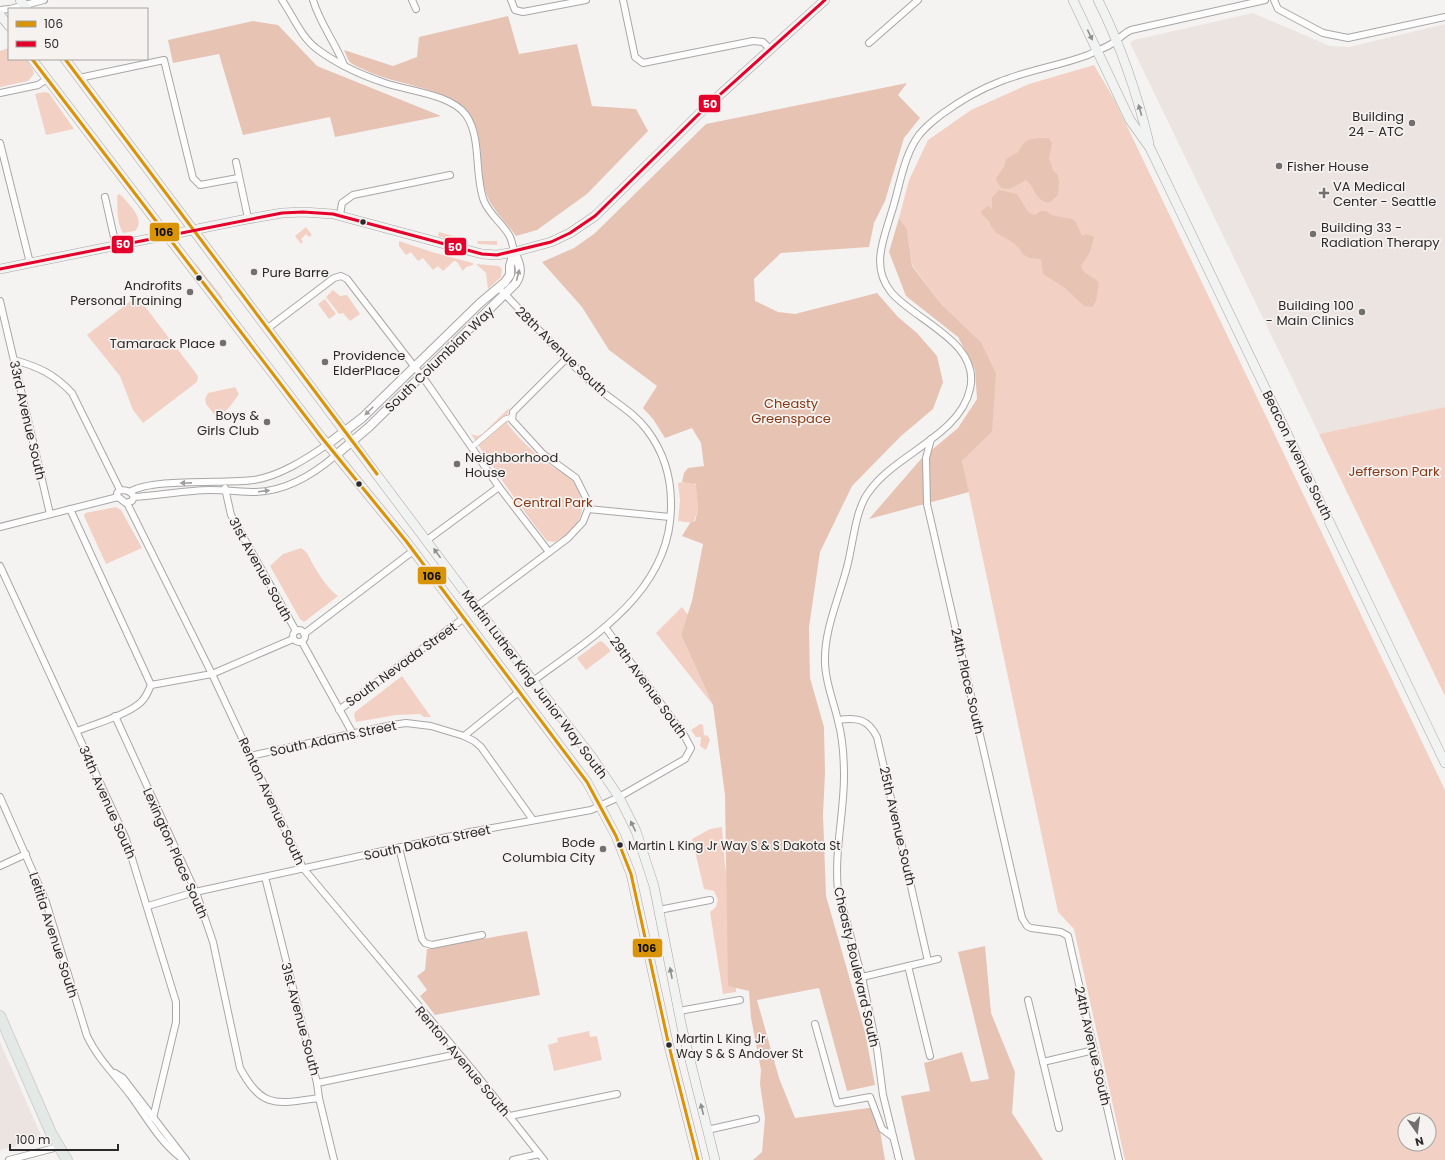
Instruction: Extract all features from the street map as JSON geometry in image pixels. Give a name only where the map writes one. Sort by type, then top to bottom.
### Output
[{"type":"main road","points":[[0,269],[248,218],[282,213],[303,212],[340,215],[466,252],[497,255],[532,249],[562,238],[587,222],[704,109],[825,0]]},
{"type":"main road","name":"Beacon Avenue South","points":[[1073,0],[1130,120],[1150,148],[1400,665],[1445,763]]},
{"type":"main road","name":"Beacon Avenue South","points":[[1098,0],[1117,39],[1137,98],[1150,148]]},
{"type":"main road","points":[[0,15],[8,25]]},
{"type":"main road","name":"Martin Luther King Junior Way South","points":[[33,60],[166,235],[336,455],[413,551],[520,691],[579,770],[601,806],[622,851],[635,889],[669,1046],[698,1160]]},
{"type":"main road","name":"Martin Luther King Junior Way South","points":[[66,60],[194,229],[476,607],[592,756],[619,797],[636,831],[648,864],[659,910],[679,1011],[715,1160]]},
{"type":"main road","points":[[0,1016],[58,1147],[67,1160]]},
{"type":"street","points":[[13,8],[44,0]]},
{"type":"street","points":[[282,0],[308,42],[334,60],[387,84],[426,94],[448,102],[465,115],[472,132],[477,155],[479,184],[484,201],[510,235],[514,252]]},
{"type":"street","points":[[313,0],[326,34],[336,45],[344,65]]},
{"type":"street","points":[[412,0],[416,9]]},
{"type":"street","points":[[511,0],[515,10],[523,12],[586,0]]},
{"type":"street","points":[[623,0],[635,57],[643,63],[753,41],[762,42],[770,49]]},
{"type":"street","points":[[869,42],[918,0]]},
{"type":"street","name":"Cheasty Boulevard South","points":[[899,1160],[883,1095],[877,1050],[862,977],[842,908],[836,876],[844,775],[838,720],[827,678],[825,654],[831,621],[846,569],[860,510],[865,497],[885,473],[950,424],[961,410],[970,389],[971,379],[966,360],[953,342],[899,300],[891,291],[881,272],[880,253],[882,243],[911,148],[916,139],[931,123],[973,93],[1010,78],[1098,51],[1131,30],[1265,0]]},
{"type":"street","points":[[1274,0],[1278,9],[1323,33],[1348,38],[1445,17]]},
{"type":"street","points":[[79,78],[164,60],[193,178],[200,185],[238,178]]},
{"type":"street","points":[[0,93],[38,85],[47,79]]},
{"type":"street","points":[[0,143],[30,263]]},
{"type":"street","points":[[236,162],[238,178],[248,218]]},
{"type":"street","points":[[340,215],[342,203],[353,195],[450,175]]},
{"type":"street","points":[[104,197],[116,246]]},
{"type":"street","name":"South Columbian Way","points":[[336,455],[369,427],[422,376],[502,291],[510,275],[510,266],[514,252]]},
{"type":"street","points":[[268,328],[331,280],[341,276],[347,279],[422,376],[499,487],[549,552]]},
{"type":"street","name":"South Columbian Way","points":[[328,444],[362,418],[480,303],[502,291]]},
{"type":"street","name":"28th Avenue South","points":[[502,291],[599,390],[633,415],[652,438],[666,467],[671,495],[670,517]]},
{"type":"street","name":"33rd Avenue South","points":[[0,302],[50,514]]},
{"type":"street","points":[[476,607],[549,552],[578,528],[583,522],[588,509],[586,498],[576,478],[535,447],[513,422],[512,418],[513,412],[567,358]]},
{"type":"street","points":[[14,360],[37,366],[62,382],[72,393],[120,490]]},
{"type":"street","points":[[472,447],[505,419],[512,418]]},
{"type":"street","name":"24th Place South","points":[[931,439],[926,458],[927,504],[1025,923],[1031,928],[1065,933]]},
{"type":"street","points":[[132,495],[147,486],[169,483],[255,480],[286,470],[328,444]]},
{"type":"street","points":[[132,495],[211,490],[258,492],[280,488],[315,471],[336,455]]},
{"type":"street","name":"31st Avenue South","points":[[225,482],[225,491],[231,515],[296,631]]},
{"type":"street","points":[[427,540],[499,487]]},
{"type":"street","points":[[0,527],[118,497],[127,503],[132,501],[132,495],[127,490],[120,490]]},
{"type":"street","points":[[118,497],[117,493],[120,490]]},
{"type":"street","name":"Renton Avenue South","points":[[127,503],[212,674],[303,868],[510,1116],[544,1160]]},
{"type":"street","points":[[70,509],[151,685],[146,697],[139,704],[115,716],[77,731]]},
{"type":"street","points":[[533,681],[605,627],[635,599],[655,569],[667,537],[670,517],[588,509]]},
{"type":"street","points":[[302,642],[305,637],[304,634],[413,551]]},
{"type":"street","name":"34th Avenue South","points":[[0,566],[126,839],[148,906],[176,1002],[176,1022],[153,1118]]},
{"type":"street","name":"South Nevada Street","points":[[339,710],[464,618]]},
{"type":"street","name":"29th Avenue South","points":[[605,627],[684,735],[690,748]]},
{"type":"street","points":[[293,639],[293,634],[296,631],[301,631],[304,634]]},
{"type":"street","points":[[151,685],[212,674],[293,639]]},
{"type":"street","points":[[293,639],[296,642],[302,642]]},
{"type":"street","points":[[302,642],[353,734]]},
{"type":"street","points":[[464,736],[520,691]]},
{"type":"street","name":"Lexington Place South","points":[[115,716],[195,892],[213,942],[240,1068],[254,1090],[269,1101],[287,1103],[319,1098]]},
{"type":"street","name":"25th Avenue South","points":[[838,720],[857,718],[864,721],[874,730],[877,737],[928,961]]},
{"type":"street","name":"South Adams Street","points":[[250,756],[406,723],[431,726],[464,736],[481,747],[533,820]]},
{"type":"street","name":"South Dakota Street","points":[[148,906],[195,892],[303,868],[533,820],[570,814],[601,806],[685,759],[690,748]]},
{"type":"street","name":"Letitia Avenue South","points":[[0,797],[48,907],[92,1048],[150,1125],[176,1154],[185,1160]]},
{"type":"street","points":[[399,848],[422,939],[425,943],[432,946],[482,935]]},
{"type":"street","points":[[0,866],[26,854]]},
{"type":"street","name":"31st Avenue South","points":[[265,877],[317,1083],[319,1098],[334,1160]]},
{"type":"street","points":[[659,910],[710,900]]},
{"type":"street","name":"24th Avenue South","points":[[1065,933],[1068,936],[1119,1160]]},
{"type":"street","points":[[862,977],[938,959]]},
{"type":"street","points":[[908,966],[930,1056]]},
{"type":"street","points":[[679,1011],[740,1000]]},
{"type":"street","points":[[1028,1000],[1059,1128]]},
{"type":"street","points":[[815,1024],[837,1103],[870,1097],[882,1129],[893,1137]]},
{"type":"street","points":[[1043,1062],[1094,1050]]},
{"type":"street","points":[[317,1083],[458,1054]]},
{"type":"street","name":"Letitia Avenue South","points":[[110,1070],[124,1078],[146,1105],[153,1118],[183,1154],[185,1160]]},
{"type":"street","points":[[510,1116],[617,1094]]},
{"type":"street","points":[[707,1130],[756,1119]]},
{"type":"street","points":[[9,1160],[58,1147]]},
{"type":"street","points":[[513,1160],[539,1154]]},
{"type":"shaded area","name":"VA Medical Center - Seattle","points":[[1253,13],[1330,46],[1349,47],[1445,24],[1445,407],[1319,434],[1130,43],[1134,40]]},
{"type":"shaded area","points":[[0,1042],[43,1140],[0,1150]]},
{"type":"green space","points":[[508,16],[519,54],[577,44],[592,106],[636,109],[648,131],[587,194],[537,230],[516,236],[490,202],[485,191],[479,140],[476,128],[471,117],[463,108],[442,95],[377,75],[356,66],[350,62],[344,50],[393,66],[417,57],[419,37]]},
{"type":"green space","points":[[253,21],[278,25],[317,66],[441,116],[335,137],[330,117],[243,135],[219,54],[173,63],[168,40]]},
{"type":"green space","points":[[8,48],[8,60],[27,60],[34,74],[28,81],[0,87],[0,51]]},
{"type":"green space","points":[[1094,65],[1114,99],[1445,790],[1445,1160],[1125,1160],[1074,929],[1058,912],[962,461],[992,432],[981,342],[942,305],[912,265],[907,229],[899,218],[909,180],[928,140],[971,110],[1029,84]]},
{"type":"green space","name":"Cheasty Greenspace","points":[[907,83],[898,95],[920,118],[904,138],[885,201],[874,223],[869,247],[781,253],[754,279],[755,301],[778,312],[795,314],[877,293],[898,317],[917,333],[937,356],[943,382],[933,409],[901,436],[852,486],[820,552],[809,627],[810,678],[824,727],[825,774],[823,814],[826,896],[865,1032],[875,1085],[847,1091],[819,988],[757,1000],[779,1078],[795,1118],[876,1107],[885,1160],[753,1160],[762,1152],[765,1118],[760,1084],[761,1070],[751,1018],[749,991],[728,986],[725,795],[713,705],[681,635],[692,601],[703,544],[682,536],[690,523],[695,521],[698,510],[696,484],[682,482],[684,473],[688,468],[704,466],[701,443],[692,428],[665,438],[653,419],[643,408],[657,386],[609,350],[582,307],[542,262],[574,248],[594,234],[706,124]]},
{"type":"green space","points":[[45,92],[49,93],[74,129],[46,135],[35,94]]},
{"type":"green space","points":[[1049,138],[1052,143],[1049,158],[1053,170],[1058,175],[1058,195],[1049,203],[1038,197],[1026,180],[1014,187],[1005,189],[1001,188],[996,178],[1004,167],[1006,159],[1018,152],[1023,144],[1028,140]]},
{"type":"green space","points":[[999,190],[1017,194],[1029,213],[1035,215],[1041,211],[1046,211],[1051,215],[1072,219],[1076,222],[1082,236],[1086,234],[1094,237],[1090,252],[1081,266],[1086,274],[1094,278],[1099,283],[1096,301],[1092,307],[1084,306],[1065,288],[1043,274],[1041,259],[1031,258],[1024,255],[1019,248],[997,233],[989,221],[982,215],[981,211],[988,206],[992,209],[992,197]]},
{"type":"green space","points":[[119,194],[136,213],[139,222],[135,231],[123,233],[121,229],[117,210],[117,196]]},
{"type":"green space","points":[[899,218],[907,229],[912,266],[942,305],[981,342],[996,374],[992,432],[962,461],[969,492],[869,519],[921,459],[958,428],[977,399],[975,370],[958,337],[906,296],[889,252]]},
{"type":"green space","points":[[306,227],[312,235],[309,237],[306,234],[301,239],[303,242],[301,244],[295,236]]},
{"type":"green space","points":[[439,232],[457,237],[456,241],[438,236]]},
{"type":"green space","points":[[399,241],[435,253],[473,263],[473,265],[466,267],[463,271],[457,262],[454,261],[443,271],[438,266],[433,270],[423,258],[418,261],[411,252],[406,255],[399,246]]},
{"type":"green space","points":[[477,241],[497,241],[497,245],[478,244]]},
{"type":"green space","points":[[194,264],[196,264],[223,298],[221,299]]},
{"type":"green space","points":[[476,264],[499,266],[502,269],[501,277],[488,289],[486,273]]},
{"type":"green space","points":[[333,290],[340,296],[347,295],[360,314],[350,321],[343,313],[339,314],[326,297]]},
{"type":"green space","points":[[137,296],[198,376],[197,382],[143,423],[133,410],[120,376],[87,335]]},
{"type":"green space","points":[[325,299],[336,314],[329,319],[318,304]]},
{"type":"green space","points":[[235,387],[239,394],[231,405],[222,413],[214,414],[206,404],[205,399],[208,393]]},
{"type":"green space","name":"Jefferson Park","points":[[1445,407],[1445,696],[1319,434]]},
{"type":"green space","name":"Central Park","points":[[509,408],[507,422],[510,427],[521,440],[550,465],[568,474],[580,495],[582,512],[579,520],[574,528],[555,542],[547,541],[508,489],[471,434],[478,436],[482,434]]},
{"type":"green space","points":[[678,483],[693,483],[697,486],[698,510],[693,523],[678,521],[680,500]]},
{"type":"green space","points":[[116,507],[121,510],[142,548],[106,564],[84,516],[85,513]]},
{"type":"green space","points":[[301,548],[307,554],[325,582],[338,596],[304,622],[300,619],[270,566],[283,554]]},
{"type":"green space","points":[[682,607],[688,615],[681,635],[713,705],[656,633]]},
{"type":"green space","points":[[600,641],[603,642],[611,651],[586,670],[577,658]]},
{"type":"green space","points":[[402,676],[431,717],[424,717],[420,714],[396,715],[356,722],[354,715],[355,712]]},
{"type":"green space","points":[[700,724],[703,725],[704,735],[708,736],[710,740],[706,750],[700,746],[701,737],[696,737],[691,730]]},
{"type":"green space","points":[[722,827],[725,866],[734,913],[736,992],[723,994],[710,912],[716,907],[718,900],[714,891],[704,889],[692,839],[710,829]]},
{"type":"green space","points":[[527,931],[540,995],[435,1015],[420,996],[427,990],[417,976],[425,970],[427,949]]},
{"type":"green space","points":[[985,946],[991,1013],[1015,1072],[1012,1113],[1043,1160],[915,1160],[901,1096],[930,1091],[924,1063],[962,1052],[971,1082],[989,1079],[958,952]]},
{"type":"green space","points":[[589,1031],[590,1037],[597,1036],[602,1060],[554,1071],[548,1045],[558,1042],[557,1038]]},
{"type":"transit line","name":"50","points":[[0,269],[282,213],[303,212],[333,214],[482,254],[497,255],[551,242],[570,233],[595,216],[704,109],[825,0]]},
{"type":"transit line","name":"106","points":[[33,60],[322,438],[406,541],[587,782],[616,836],[631,874],[669,1046],[698,1160]]},
{"type":"transit line","name":"106","points":[[66,60],[377,474]]},
{"type":"place","name":"Building 24 - ATC","points":[[1412,123]]},
{"type":"place","name":"Fisher House","points":[[1279,166]]},
{"type":"place","name":"VA Medical Center - Seattle","points":[[1324,193]]},
{"type":"place","name":"Building 33 - Radiation Therapy","points":[[1313,234]]},
{"type":"place","name":"Pure Barre","points":[[254,272]]},
{"type":"place","name":"Androfits Personal Training","points":[[190,292]]},
{"type":"place","name":"Building 100 - Main Clinics","points":[[1362,312]]},
{"type":"place","name":"Tamarack Place","points":[[223,343]]},
{"type":"place","name":"Providence ElderPlace","points":[[325,362]]},
{"type":"place","name":"Boys & Girls Club","points":[[267,422]]},
{"type":"place","name":"Neighborhood House","points":[[457,464]]},
{"type":"place","name":"Martin L King Jr Way S & S Dakota St","points":[[620,845]]},
{"type":"place","name":"Bode Columbia City","points":[[603,849]]},
{"type":"place","name":"Martin L King Jr Way S & S Andover St","points":[[669,1045]]}]
